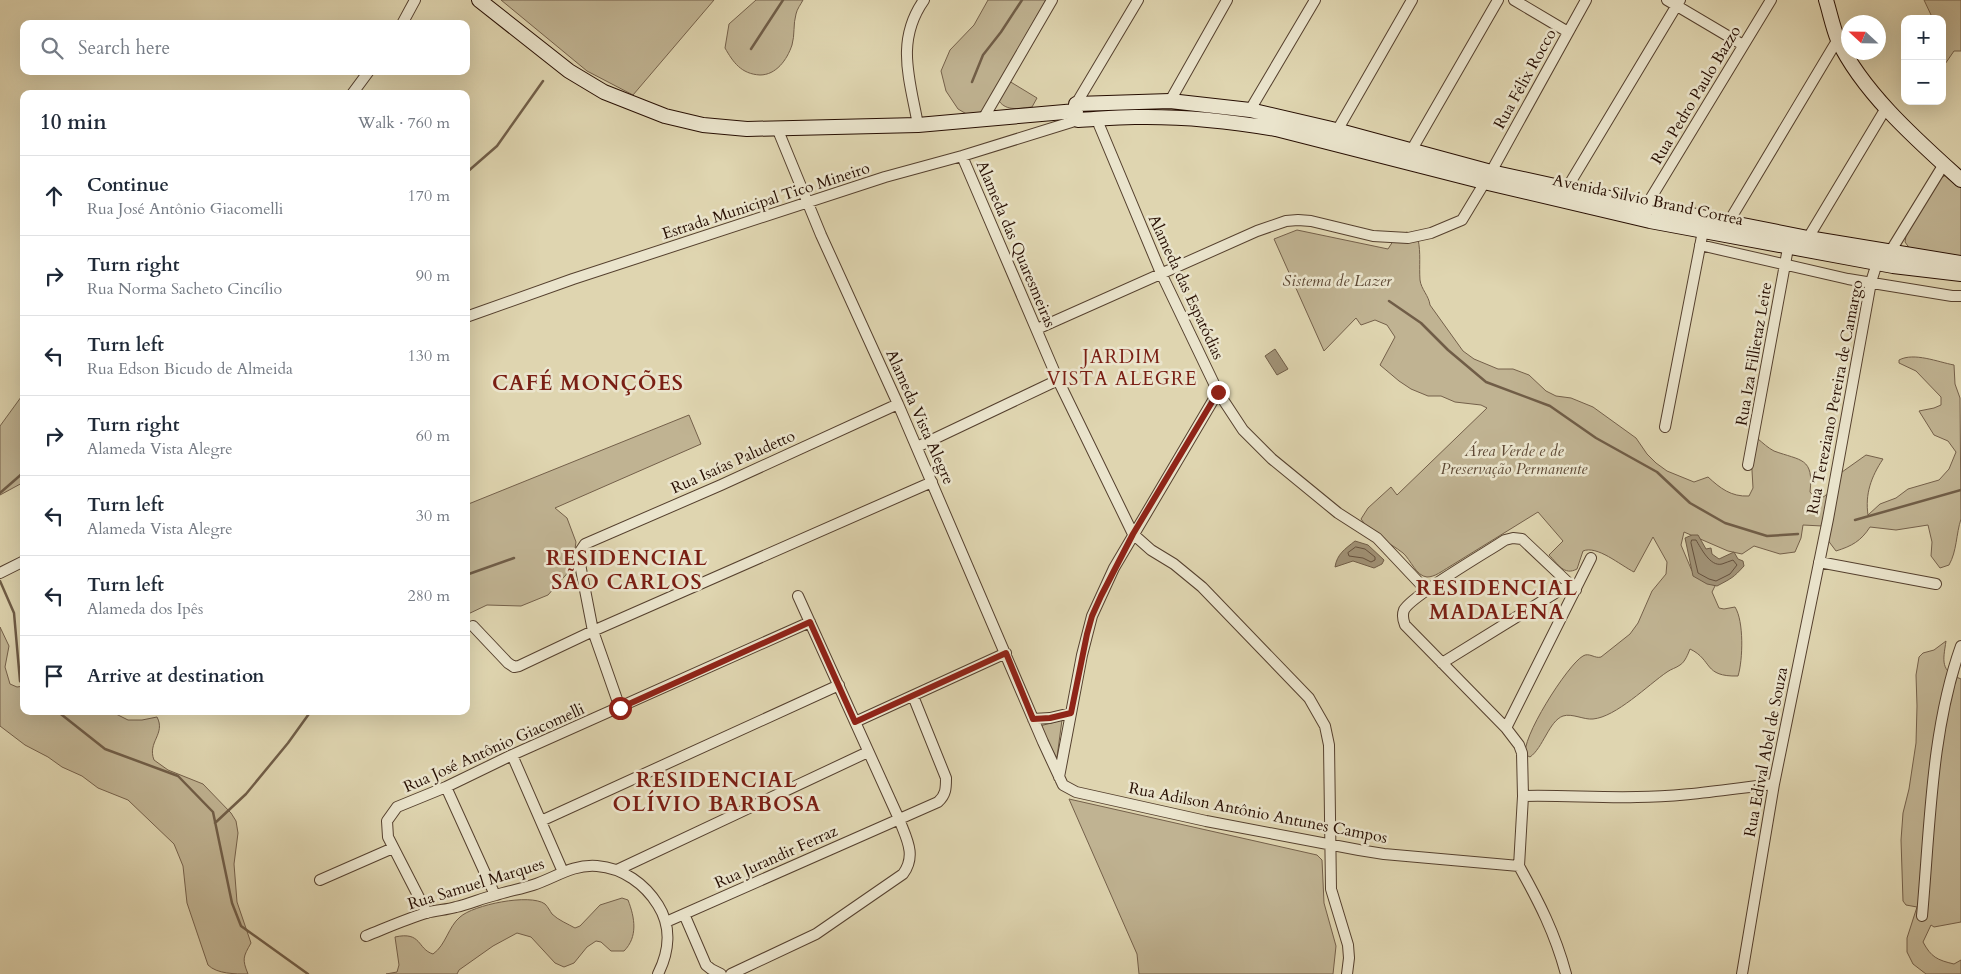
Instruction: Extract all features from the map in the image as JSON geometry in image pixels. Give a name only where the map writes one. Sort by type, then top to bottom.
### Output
[{"type":"main road","points":[[479,0],[569,70],[618,99],[665,116],[703,125],[728,128],[918,125],[1077,111]]},
{"type":"main road","points":[[1826,0],[1838,39],[1858,71],[1886,108],[1961,180]]},
{"type":"main road","name":"Avenida Silvio Brand Correa","points":[[1077,111],[1170,101],[1250,110],[1336,130],[1411,151],[1488,177],[1567,188],[1728,223],[1961,263]]},
{"type":"main road","name":"Avenida Silvio Brand Correa","points":[[1077,111],[1097,120],[1136,117],[1225,120],[1276,129],[1330,143],[1488,177],[1650,221],[1788,248],[1877,263],[1961,274]]},
{"type":"street","points":[[404,20],[415,0]]},
{"type":"street","points":[[918,125],[908,70],[906,47],[909,29],[915,13],[924,0]]},
{"type":"street","points":[[983,119],[1052,0]]},
{"type":"street","points":[[1077,111],[1138,0]]},
{"type":"street","points":[[1170,101],[1227,0]]},
{"type":"street","points":[[1250,110],[1315,0]]},
{"type":"street","points":[[1330,143],[1412,0]]},
{"type":"street","points":[[1411,151],[1498,0]]},
{"type":"street","points":[[1514,0],[1568,32]]},
{"type":"street","name":"Rua Félix Rocco","points":[[1037,329],[1257,231],[1286,221],[1311,221],[1392,239],[1408,238],[1430,233],[1462,220],[1488,177],[1586,0]]},
{"type":"street","name":"Rua Pedro Paulo Bazzo","points":[[1646,206],[1771,0]]},
{"type":"street","points":[[1567,188],[1674,2],[1743,44]]},
{"type":"street","points":[[1728,223],[1838,39]]},
{"type":"street","points":[[355,90],[366,75]]},
{"type":"street","points":[[1808,238],[1886,108]]},
{"type":"street","name":"Estrada Municipal Tico Mineiro","points":[[470,316],[556,285],[885,177],[962,156],[1077,111]]},
{"type":"street","name":"Alameda das Espatódias","points":[[1097,120],[1161,274],[1218,392],[1243,430],[1256,444],[1338,513],[1377,538],[1426,591]]},
{"type":"street","name":"Alameda Vista Alegre","points":[[777,128],[1059,777]]},
{"type":"street","name":"Alameda das Quaresmeiras","points":[[962,156],[1058,380],[1133,534]]},
{"type":"street","points":[[1890,252],[1944,164]]},
{"type":"street","points":[[1665,427],[1703,231]]},
{"type":"street","points":[[1700,245],[1785,265],[1871,282],[1961,296]]},
{"type":"street","name":"Rua Iza Fillietaz Leite","points":[[1748,465],[1788,248]]},
{"type":"street","name":"Rua Tereziano Pereira de Camargo","points":[[1824,537],[1871,282],[1877,263]]},
{"type":"street","points":[[917,447],[1058,380]]},
{"type":"street","points":[[1059,777],[1092,616],[1114,568],[1133,534],[1218,392]]},
{"type":"street","name":"Rua Isaías Paludetto","points":[[593,631],[579,559],[582,548],[589,541],[721,485],[898,404]]},
{"type":"street","points":[[473,626],[500,656],[514,667],[519,666],[593,631],[932,482]]},
{"type":"street","points":[[1133,534],[1151,550],[1174,564],[1202,586],[1309,698],[1318,711],[1325,726],[1329,745],[1331,889],[1348,945],[1347,974]]},
{"type":"street","name":"Rua Edival Abel de Souza","points":[[1742,974],[1774,784],[1824,537]]},
{"type":"street","points":[[1566,974],[1559,948],[1544,911],[1519,866],[1523,796],[1522,753],[1519,745],[1506,728],[1405,625],[1403,614],[1405,608],[1426,591],[1505,540],[1513,538],[1522,539],[1573,587]]},
{"type":"street","points":[[1506,728],[1573,587],[1591,558]]},
{"type":"street","points":[[1819,562],[1936,584]]},
{"type":"street","points":[[0,573],[20,563]]},
{"type":"street","points":[[1442,663],[1573,587]]},
{"type":"street","points":[[731,974],[816,934],[903,874],[911,860],[911,852],[899,819],[798,596]]},
{"type":"street","name":"Rua José Antônio Giacomelli","points":[[393,848],[388,837],[387,821],[397,807],[446,787],[512,755],[810,622]]},
{"type":"street","points":[[593,631],[620,708]]},
{"type":"street","points":[[1922,916],[1932,796],[1941,728],[1951,679],[1961,646]]},
{"type":"street","points":[[855,722],[1006,653]]},
{"type":"street","points":[[541,821],[839,686]]},
{"type":"street","name":"Rua Jurandir Ferraz","points":[[666,922],[938,802],[943,797],[946,788],[946,778],[913,696]]},
{"type":"street","points":[[1033,719],[1050,718],[1071,713]]},
{"type":"street","points":[[617,870],[868,752]]},
{"type":"street","points":[[512,755],[562,872]]},
{"type":"street","name":"Rua Adilson Antônio Antunes Campos","points":[[1059,777],[1063,785],[1076,792],[1330,845],[1384,854],[1519,866]]},
{"type":"street","points":[[1523,796],[1674,796],[1774,784]]},
{"type":"street","points":[[446,787],[495,895]]},
{"type":"street","points":[[320,880],[393,848],[427,913]]},
{"type":"street","name":"Rua Samuel Marques","points":[[366,936],[427,913],[456,907],[534,885],[562,872],[588,865],[617,870],[635,880],[650,893],[666,922],[667,948],[658,974]]},
{"type":"street","points":[[684,914],[706,965],[721,974]]},
{"type":"green space","points":[[501,0],[714,0],[633,95],[587,71]]},
{"type":"green space","points":[[756,0],[803,0],[797,12],[790,51],[780,66],[771,72],[760,75],[743,70],[731,58],[725,48],[729,24]]},
{"type":"green space","points":[[988,0],[1046,0],[980,115],[970,116],[958,109],[946,91],[941,71],[950,50],[974,25]]},
{"type":"green space","points":[[1924,0],[1961,0],[1961,51],[1954,51],[1946,63],[1946,15],[1931,15]]},
{"type":"green space","points":[[1009,81],[1037,98],[1032,107],[1010,108],[999,101]]},
{"type":"green space","points":[[1946,175],[1961,186],[1961,257],[1910,249],[1905,242],[1906,236],[1938,180]]},
{"type":"green space","points":[[1297,230],[1388,249],[1395,238],[1407,232],[1418,239],[1420,280],[1430,305],[1463,351],[1474,359],[1498,369],[1513,369],[1529,375],[1546,391],[1556,396],[1571,398],[1593,407],[1636,438],[1647,454],[1667,471],[1694,482],[1708,477],[1722,488],[1737,495],[1749,496],[1753,488],[1751,453],[1758,439],[1774,451],[1804,462],[1810,472],[1810,492],[1815,497],[1820,498],[1832,487],[1840,471],[1842,472],[1866,455],[1883,459],[1875,472],[1868,493],[1868,515],[1880,504],[1896,498],[1908,489],[1939,480],[1949,469],[1956,452],[1948,441],[1934,435],[1919,411],[1941,405],[1941,397],[1916,371],[1899,363],[1899,360],[1919,357],[1954,365],[1955,384],[1960,398],[1961,519],[1954,554],[1949,565],[1940,568],[1931,556],[1932,542],[1928,525],[1896,530],[1870,527],[1856,542],[1836,551],[1827,539],[1822,526],[1803,525],[1801,538],[1795,552],[1780,554],[1754,546],[1742,554],[1728,551],[1684,532],[1681,545],[1692,571],[1716,584],[1712,592],[1719,608],[1735,607],[1738,613],[1742,641],[1738,676],[1727,676],[1713,671],[1697,653],[1690,649],[1682,664],[1667,672],[1632,700],[1612,713],[1593,719],[1567,715],[1558,719],[1535,753],[1530,757],[1526,755],[1526,747],[1537,720],[1546,703],[1567,673],[1583,656],[1601,657],[1630,634],[1638,623],[1652,591],[1666,574],[1667,562],[1653,537],[1634,572],[1602,553],[1589,550],[1583,551],[1577,569],[1572,571],[1565,570],[1549,555],[1563,541],[1538,512],[1441,572],[1427,577],[1417,571],[1403,553],[1370,530],[1361,519],[1368,508],[1391,487],[1397,495],[1487,408],[1481,405],[1455,402],[1441,396],[1428,396],[1411,389],[1399,381],[1380,365],[1395,337],[1387,325],[1375,320],[1361,325],[1356,318],[1324,351],[1274,239]]},
{"type":"green space","points":[[20,398],[20,484],[0,495],[0,426]]},
{"type":"green space","points":[[689,415],[701,444],[555,508],[567,518],[576,542],[572,568],[548,595],[521,606],[487,605],[470,613],[470,503]]},
{"type":"green space","points":[[0,627],[9,646],[5,667],[10,684],[20,687],[20,715],[118,715],[128,720],[157,717],[159,728],[152,754],[154,760],[168,770],[203,784],[231,813],[236,821],[238,833],[234,864],[237,902],[251,943],[244,958],[248,974],[221,972],[208,965],[187,903],[183,866],[174,844],[128,800],[98,788],[82,776],[62,767],[25,745],[0,726]]},
{"type":"green space","points":[[1946,641],[1944,664],[1949,672],[1961,679],[1961,922],[1934,927],[1931,925],[1923,942],[1932,954],[1943,961],[1954,964],[1961,960],[1961,974],[1926,974],[1913,964],[1907,952],[1907,938],[1917,907],[1906,905],[1903,901],[1901,840],[1903,813],[1909,789],[1916,743],[1916,675],[1919,657],[1923,653],[1934,650]]},
{"type":"green space","points":[[1062,720],[1057,757],[1056,757],[1040,726]]},
{"type":"green space","points":[[1069,799],[1317,855],[1322,860],[1324,903],[1336,946],[1333,974],[1139,974],[1137,954]]},
{"type":"green space","points":[[622,898],[628,900],[634,920],[632,940],[624,951],[611,951],[601,942],[596,941],[587,947],[574,963],[564,967],[555,963],[531,937],[517,933],[493,946],[459,970],[457,974],[386,974],[397,972],[399,965],[395,937],[410,936],[415,938],[428,952],[433,954],[441,946],[456,921],[477,908],[515,900],[538,901],[545,904],[557,918],[575,928],[580,926],[600,905]]},
{"type":"water","points":[[1275,349],[1288,369],[1277,375],[1265,356]]},
{"type":"water","points":[[1698,535],[1706,549],[1711,548],[1712,554],[1719,559],[1734,552],[1738,559],[1743,561],[1744,566],[1732,578],[1717,586],[1707,584],[1693,576],[1685,538]]},
{"type":"water","points":[[1355,541],[1368,545],[1384,560],[1382,564],[1374,568],[1353,561],[1335,567],[1340,555]]},
{"type":"waterway","points":[[751,49],[783,0]]},
{"type":"waterway","points":[[972,82],[983,55],[1022,0]]},
{"type":"waterway","points":[[470,170],[497,146],[543,81]]},
{"type":"waterway","points":[[1389,301],[1421,323],[1448,350],[1486,382],[1550,406],[1596,438],[1657,472],[1690,503],[1725,523],[1767,536],[1798,534]]},
{"type":"waterway","points":[[0,493],[20,476]]},
{"type":"waterway","points":[[1855,520],[1961,490]]},
{"type":"waterway","points":[[470,574],[514,558]]},
{"type":"waterway","points":[[0,581],[14,613],[20,681]]},
{"type":"waterway","points":[[62,715],[105,749],[178,776],[213,812],[232,903],[241,926],[308,974]]},
{"type":"waterway","points":[[215,823],[246,794],[308,715]]},
{"type":"district","name":"JARDIM VISTA ALEGRE","points":[[1122,368]]},
{"type":"district","name":"CAFÉ MONÇÕES","points":[[588,383]]},
{"type":"district","name":"RESIDENCIAL SÃO CARLOS","points":[[627,570]]},
{"type":"district","name":"RESIDENCIAL MADALENA","points":[[1497,600]]},
{"type":"district","name":"RESIDENCIAL OLÍVIO BARBOSA","points":[[717,792]]},
{"type":"route","points":[[620,708],[810,622],[855,722],[1006,653],[1033,719],[1050,718],[1071,713],[1087,634],[1092,616],[1101,596],[1133,534],[1218,392]]},
{"type":"park label","name":"Sistema de Lazer","points":[[1337,281]]},
{"type":"park label","name":"Área Verde e de Preservação Permanente","points":[[1514,460]]}]
